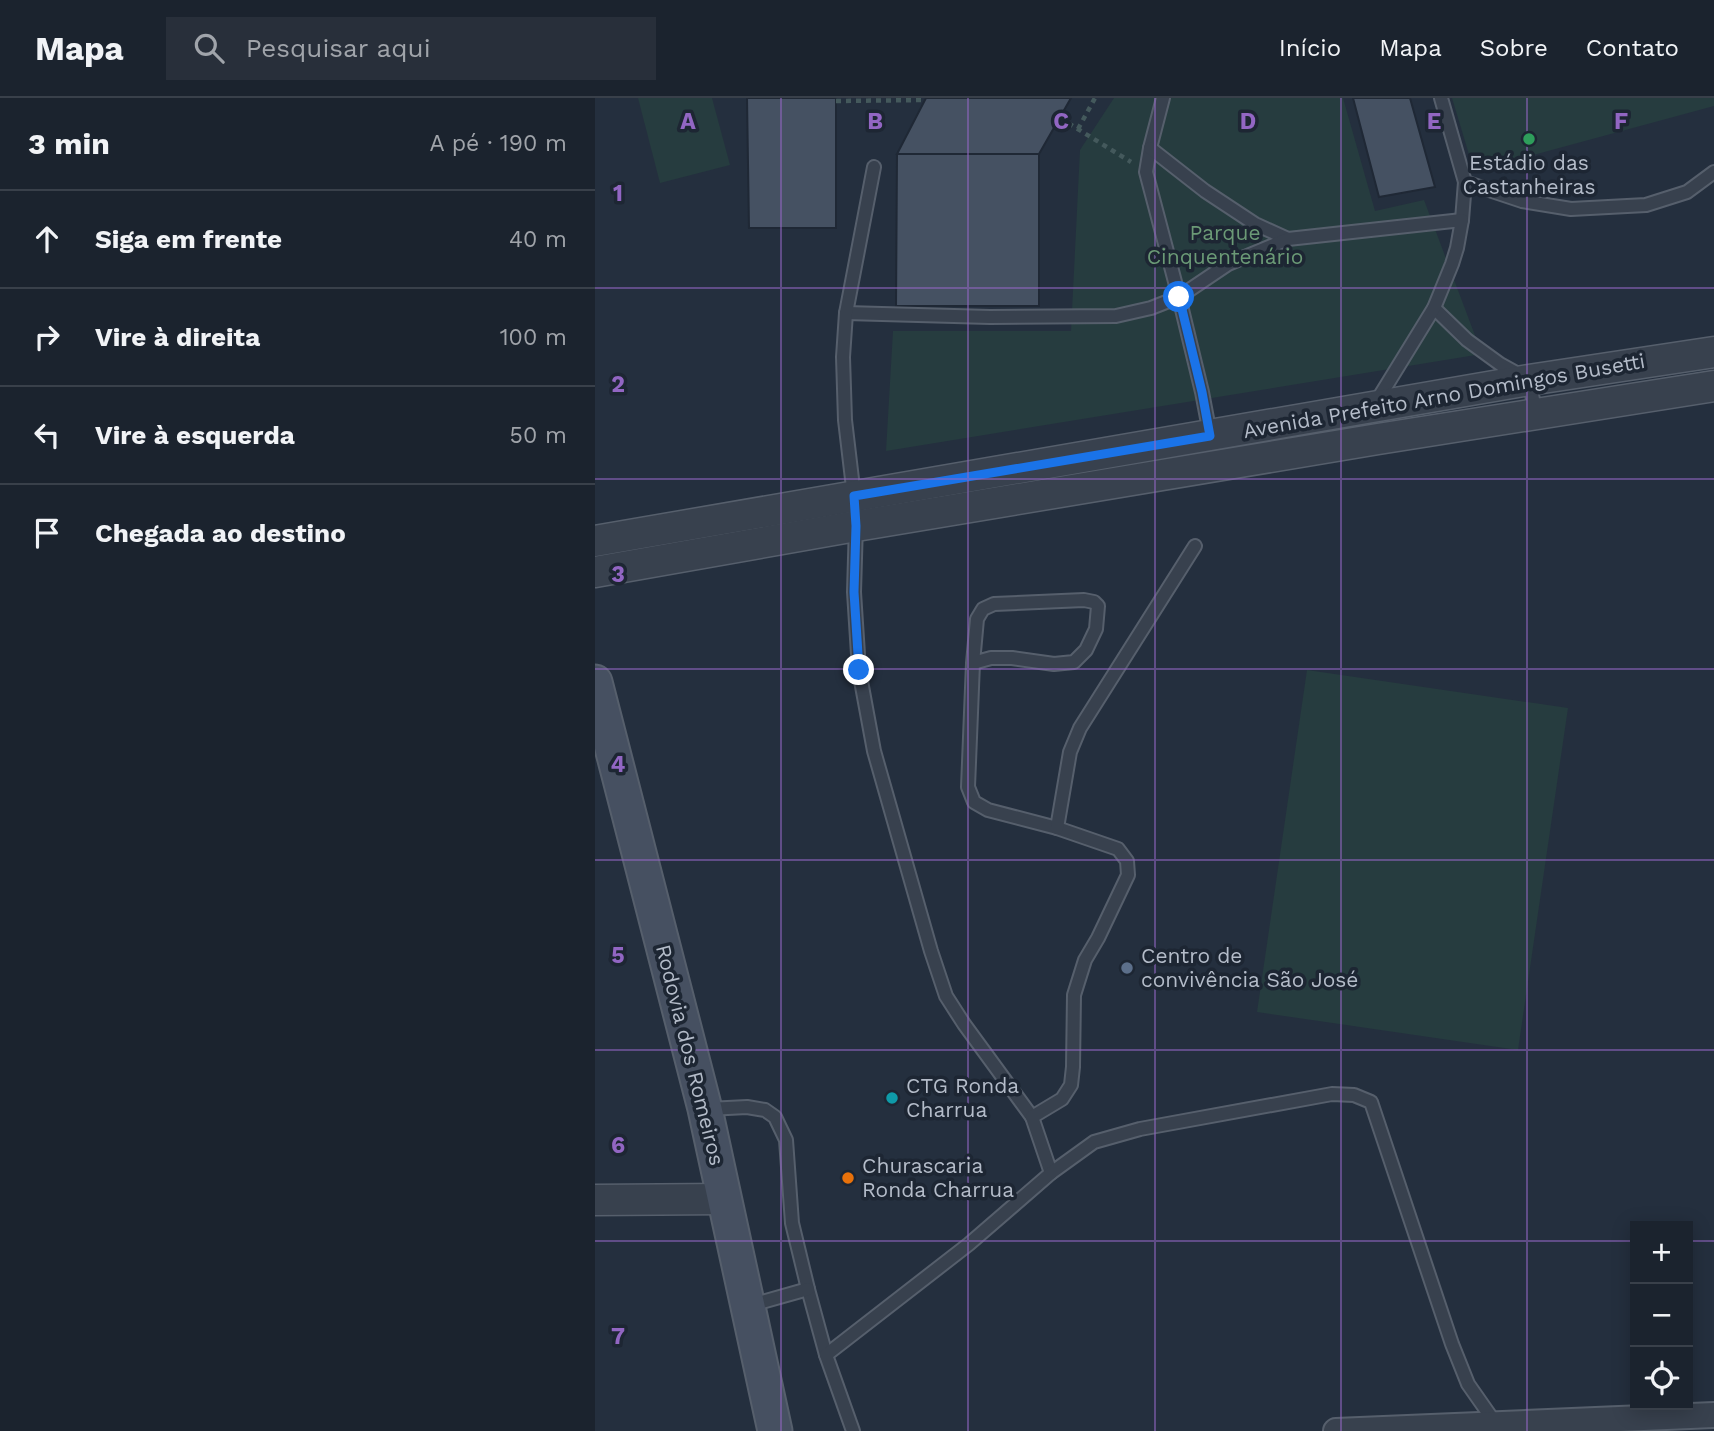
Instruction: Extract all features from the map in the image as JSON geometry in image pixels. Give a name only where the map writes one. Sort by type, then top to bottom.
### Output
[{"type":"main road","name":"Rodovia dos Romeiros","points":[[595,682],[705,1109],[775,1431]]},
{"type":"street","name":"Avenida Prefeito Arno Domingos Busetti","points":[[595,541],[855,511],[1214,451],[1375,423],[1528,380],[1714,352]]},
{"type":"street","points":[[1669,358],[1675,394]]},
{"type":"street","name":"Avenida Prefeito Arno Domingos Busetti","points":[[1375,423],[1536,415],[1714,386]]},
{"type":"street","name":"Avenida Prefeito Arno Domingos Busetti","points":[[595,572],[855,511]]},
{"type":"street","points":[[595,1200],[724,1199]]},
{"type":"street","points":[[1336,1431],[1714,1415]]},
{"type":"lane","points":[[1163,98],[1146,172],[1179,297],[1214,451]]},
{"type":"lane","points":[[1375,423],[1434,309],[1454,256],[1462,220],[1465,182],[1441,98]]},
{"type":"lane","points":[[1150,148],[1205,191],[1255,224],[1288,239]]},
{"type":"lane","points":[[874,167],[846,313],[843,357],[845,420],[855,511],[854,592],[859,670],[874,751],[946,996],[1032,1117],[1051,1174]]},
{"type":"lane","points":[[1465,182],[1522,201],[1571,209],[1646,205],[1687,192],[1714,172]]},
{"type":"lane","points":[[846,313],[990,317],[1116,316],[1151,309],[1179,297],[1228,264],[1288,239],[1462,220]]},
{"type":"lane","points":[[1434,309],[1467,340],[1528,380],[1536,415]]},
{"type":"lane","points":[[1057,828],[1070,752],[1080,728],[1195,546]]},
{"type":"lane","points":[[973,663],[992,658],[1054,664],[1074,662],[1086,650],[1096,629],[1098,606],[1094,602],[1084,600],[994,604],[983,609],[977,619],[973,663],[968,788],[974,802],[988,810],[1057,828],[1118,849],[1127,861],[1128,875],[1085,960],[1074,995],[1071,1085],[1062,1099],[1032,1117]]},
{"type":"lane","points":[[826,1354],[969,1244],[1051,1174],[1094,1142],[1140,1129],[1332,1094],[1354,1095],[1371,1102],[1452,1344],[1468,1384],[1496,1424]]},
{"type":"lane","points":[[705,1109],[747,1107],[765,1110],[775,1117],[786,1140],[792,1223],[826,1354],[853,1431]]},
{"type":"lane","points":[[748,1306],[808,1289]]},
{"type":"path","points":[[1077,130],[1095,98]]},
{"type":"path","points":[[835,101],[925,100]]},
{"type":"path","points":[[1060,118],[1146,172]]},
{"type":"green space","points":[[638,98],[712,98],[730,165],[660,183]]},
{"type":"green space","name":"Parque Cinquentenário","points":[[1114,98],[1343,98],[1375,211],[1424,200],[1482,354],[886,451],[893,331],[1071,331],[1080,150]]},
{"type":"green space","name":"Estádio das Castanheiras","points":[[1452,98],[1714,98],[1714,106],[1474,171]]},
{"type":"green space","points":[[1307,670],[1568,708],[1518,1050],[1257,1012]]},
{"type":"building","points":[[747,98],[836,98],[836,228],[749,228]]},
{"type":"building","points":[[926,98],[1071,98],[1039,154],[897,154]]},
{"type":"building","points":[[1353,98],[1410,98],[1435,187],[1379,197]]},
{"type":"building","points":[[897,154],[1039,154],[1039,306],[896,306]]},
{"type":"place","name":"Estádio das Castanheiras","points":[[1529,139]]},
{"type":"place","name":"Centro de convivência São José","points":[[1127,968]]},
{"type":"place","name":"CTG Ronda Charrua","points":[[892,1098]]},
{"type":"place","name":"Churascaria Ronda Charrua","points":[[848,1178]]},
{"type":"route","points":[[859,670],[854,592],[854,496],[1210,436],[1179,297]]}]
